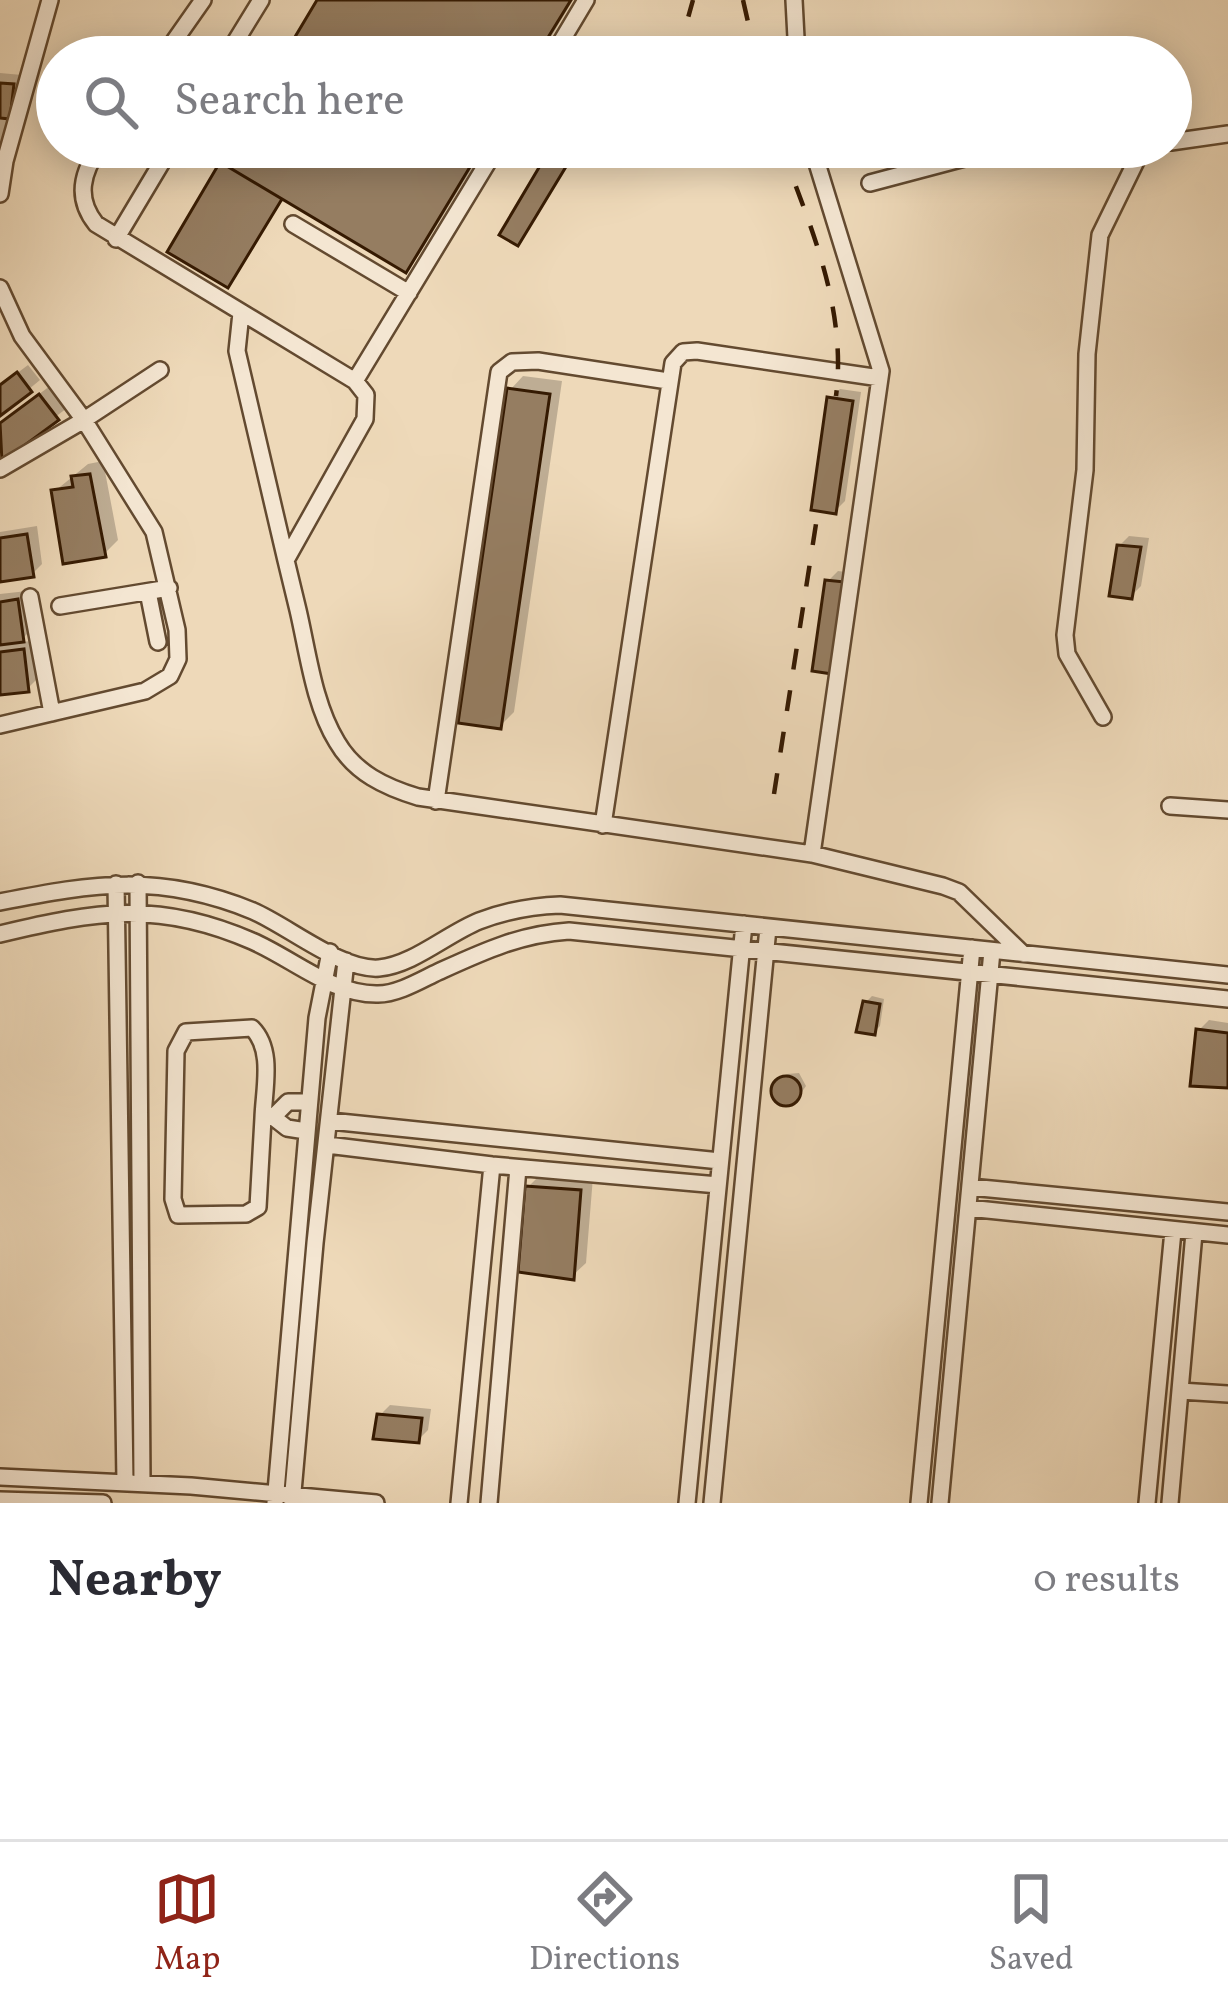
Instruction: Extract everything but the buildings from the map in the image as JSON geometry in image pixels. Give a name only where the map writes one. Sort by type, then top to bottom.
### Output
[{"type":"street","points":[[40,36],[50,0]]},
{"type":"street","points":[[178,36],[203,0]]},
{"type":"street","points":[[239,36],[260,0]]},
{"type":"street","points":[[565,36],[586,0]]},
{"type":"street","points":[[794,0],[795,36]]},
{"type":"street","points":[[0,194],[2,167],[36,49]]},
{"type":"street","points":[[1192,139],[1228,134]]},
{"type":"street","points":[[87,168],[82,191],[89,216],[116,239],[355,381],[366,395],[365,419],[286,560]]},
{"type":"street","points":[[116,239],[159,168]]},
{"type":"street","points":[[355,381],[484,168]]},
{"type":"street","points":[[812,854],[880,378],[880,358],[819,168]]},
{"type":"street","points":[[870,183],[927,168]]},
{"type":"street","points":[[1102,717],[1066,654],[1065,635],[1085,470],[1087,354],[1100,235],[1133,168]]},
{"type":"street","points":[[293,224],[409,293]]},
{"type":"street","points":[[0,287],[22,336],[84,420],[154,532],[169,588],[178,659],[170,676],[145,691],[0,725]]},
{"type":"street","points":[[242,314],[237,351],[326,721],[338,744],[375,781],[436,801],[812,854],[959,892],[1023,954]]},
{"type":"street","points":[[603,825],[673,363],[686,351],[880,378]]},
{"type":"street","points":[[436,801],[500,372],[512,362],[527,360],[668,381]]},
{"type":"street","points":[[0,469],[160,370]]},
{"type":"street","points":[[60,606],[169,588]]},
{"type":"street","points":[[148,592],[158,642]]},
{"type":"street","points":[[30,597],[52,712]]},
{"type":"street","points":[[1170,806],[1228,810]]},
{"type":"street","points":[[0,902],[68,888],[138,883],[174,887],[255,912],[346,961],[379,968],[478,922],[526,907],[595,906],[1228,975]]},
{"type":"street","points":[[134,1483],[138,883]]},
{"type":"street","points":[[116,884],[134,1483]]},
{"type":"street","points":[[0,934],[76,916],[139,912],[186,917],[230,933],[324,980],[379,994],[533,933],[589,932],[1228,999]]},
{"type":"street","points":[[687,1503],[744,924]]},
{"type":"street","points":[[712,1503],[769,928]]},
{"type":"street","points":[[919,1503],[972,948]]},
{"type":"street","points":[[940,1503],[992,951]]},
{"type":"street","points":[[284,1499],[306,1131],[330,952]]},
{"type":"street","points":[[284,1499],[346,961]]},
{"type":"street","points":[[268,1117],[266,1051],[257,1032],[252,1028],[186,1032],[176,1051],[172,1198],[178,1214],[246,1214],[259,1208],[268,1117],[288,1102],[309,1102]]},
{"type":"street","points":[[268,1117],[287,1128],[306,1131]]},
{"type":"street","points":[[330,1121],[720,1161]]},
{"type":"street","points":[[327,1145],[718,1185]]},
{"type":"street","points":[[459,1503],[492,1165]]},
{"type":"street","points":[[490,1503],[518,1168]]},
{"type":"street","points":[[968,1208],[1220,1235],[1220,1211],[970,1187]]},
{"type":"street","points":[[1147,1503],[1173,1231]]},
{"type":"street","points":[[1170,1503],[1194,1233]]},
{"type":"street","points":[[1180,1391],[1228,1394]]},
{"type":"street","points":[[0,1477],[376,1503]]},
{"type":"street","points":[[0,1500],[104,1503]]},
{"type":"railway","points":[[683,36],[693,0]]},
{"type":"railway","points":[[743,0],[751,36]]},
{"type":"railway","points":[[789,168],[831,300],[838,364],[836,396]]},
{"type":"railway","points":[[774,794],[818,511]]}]
